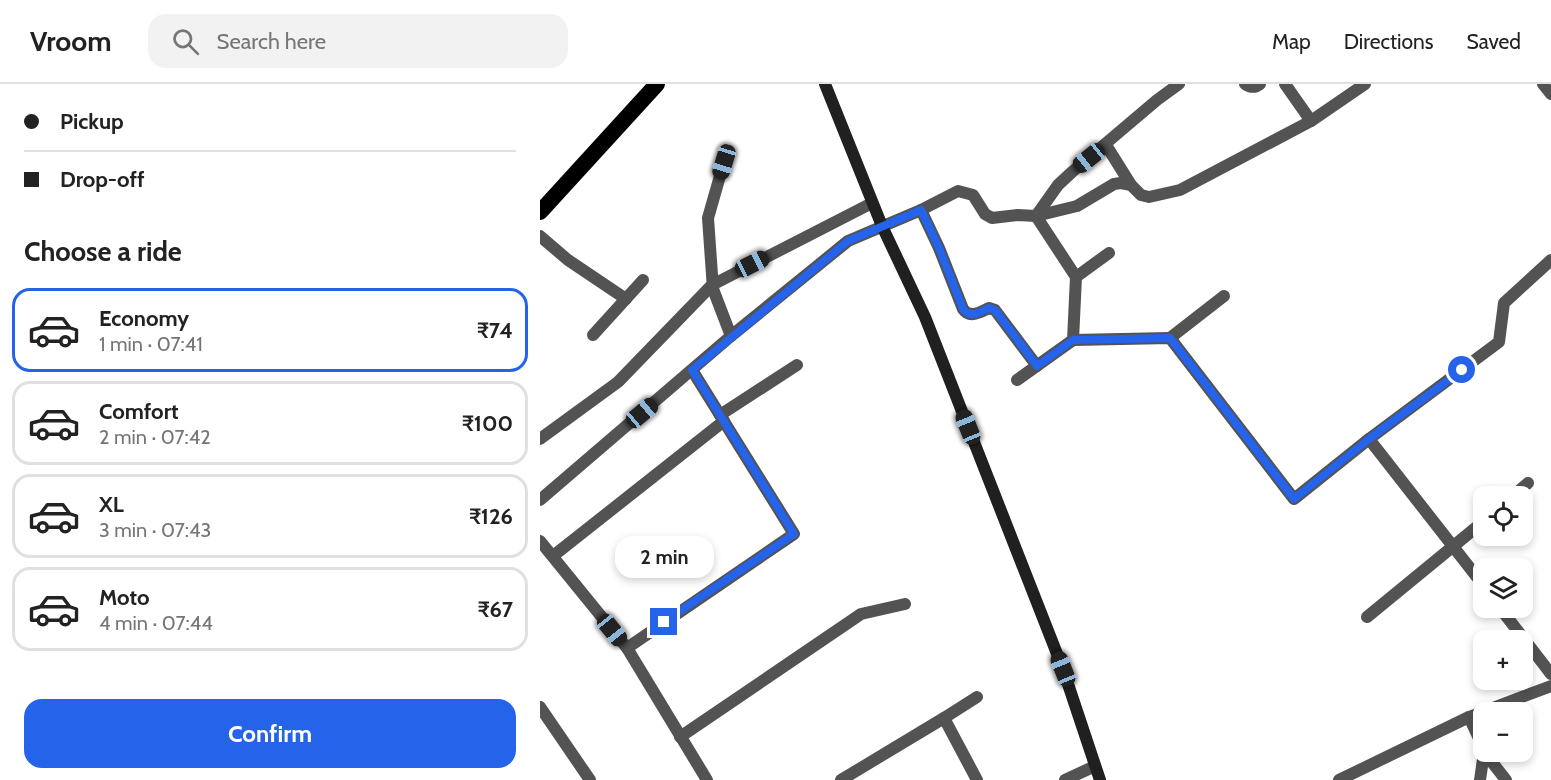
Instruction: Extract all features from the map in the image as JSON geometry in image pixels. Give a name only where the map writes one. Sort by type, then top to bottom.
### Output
[{"type":"highway","points":[[540,212],[657,84]]},
{"type":"main road","points":[[825,84],[872,203],[925,316],[1063,669],[1100,780]]},
{"type":"street","points":[[1036,216],[1058,185],[1157,100],[1179,84]]},
{"type":"street","points":[[1245,84],[1256,87],[1260,84]]},
{"type":"street","points":[[1285,84],[1311,121]]},
{"type":"street","points":[[1106,145],[1131,185],[1141,195],[1149,197],[1180,190],[1311,121],[1365,84]]},
{"type":"street","points":[[1543,84],[1551,94]]},
{"type":"street","points":[[724,162],[708,218],[712,285],[731,336]]},
{"type":"street","points":[[540,500],[731,336],[848,241],[921,210],[958,191],[973,195],[985,214],[992,218],[1018,215],[1036,216],[1077,206],[1114,184],[1131,185]]},
{"type":"street","points":[[540,439],[618,382],[712,285],[872,203]]},
{"type":"street","points":[[921,210],[966,314],[972,315],[989,308],[995,310],[1037,366]]},
{"type":"street","points":[[1036,216],[1076,278],[1073,340]]},
{"type":"street","points":[[540,236],[568,260],[626,299]]},
{"type":"street","points":[[1076,278],[1109,253]]},
{"type":"street","points":[[1170,338],[1294,499],[1369,439],[1499,342],[1504,303],[1551,260]]},
{"type":"street","points":[[593,335],[643,280]]},
{"type":"street","points":[[1017,380],[1073,340],[1170,338],[1224,296]]},
{"type":"street","points":[[553,556],[722,418],[797,364]]},
{"type":"street","points":[[627,648],[794,534],[692,370]]},
{"type":"street","points":[[1369,439],[1473,572]]},
{"type":"street","points":[[1525,486],[1528,483]]},
{"type":"street","points":[[1367,617],[1473,530]]},
{"type":"street","points":[[540,541],[627,648],[707,780]]},
{"type":"street","points":[[680,737],[861,614],[905,604]]},
{"type":"street","points":[[1508,618],[1551,674]]},
{"type":"street","points":[[1339,780],[1469,717],[1551,686]]},
{"type":"street","points":[[841,780],[977,697]]},
{"type":"street","points":[[540,706],[590,780]]},
{"type":"street","points":[[1469,717],[1473,726]]},
{"type":"street","points":[[944,718],[977,780]]},
{"type":"street","points":[[1480,780],[1482,762]]},
{"type":"street","points":[[1492,762],[1506,780]]},
{"type":"street","points":[[1065,780],[1095,766]]},
{"type":"route","points":[[664,622],[794,534],[692,370],[848,241],[921,210],[966,314],[972,315],[989,308],[995,310],[1037,366],[1073,340],[1170,338],[1294,499],[1369,439],[1462,370]]}]
